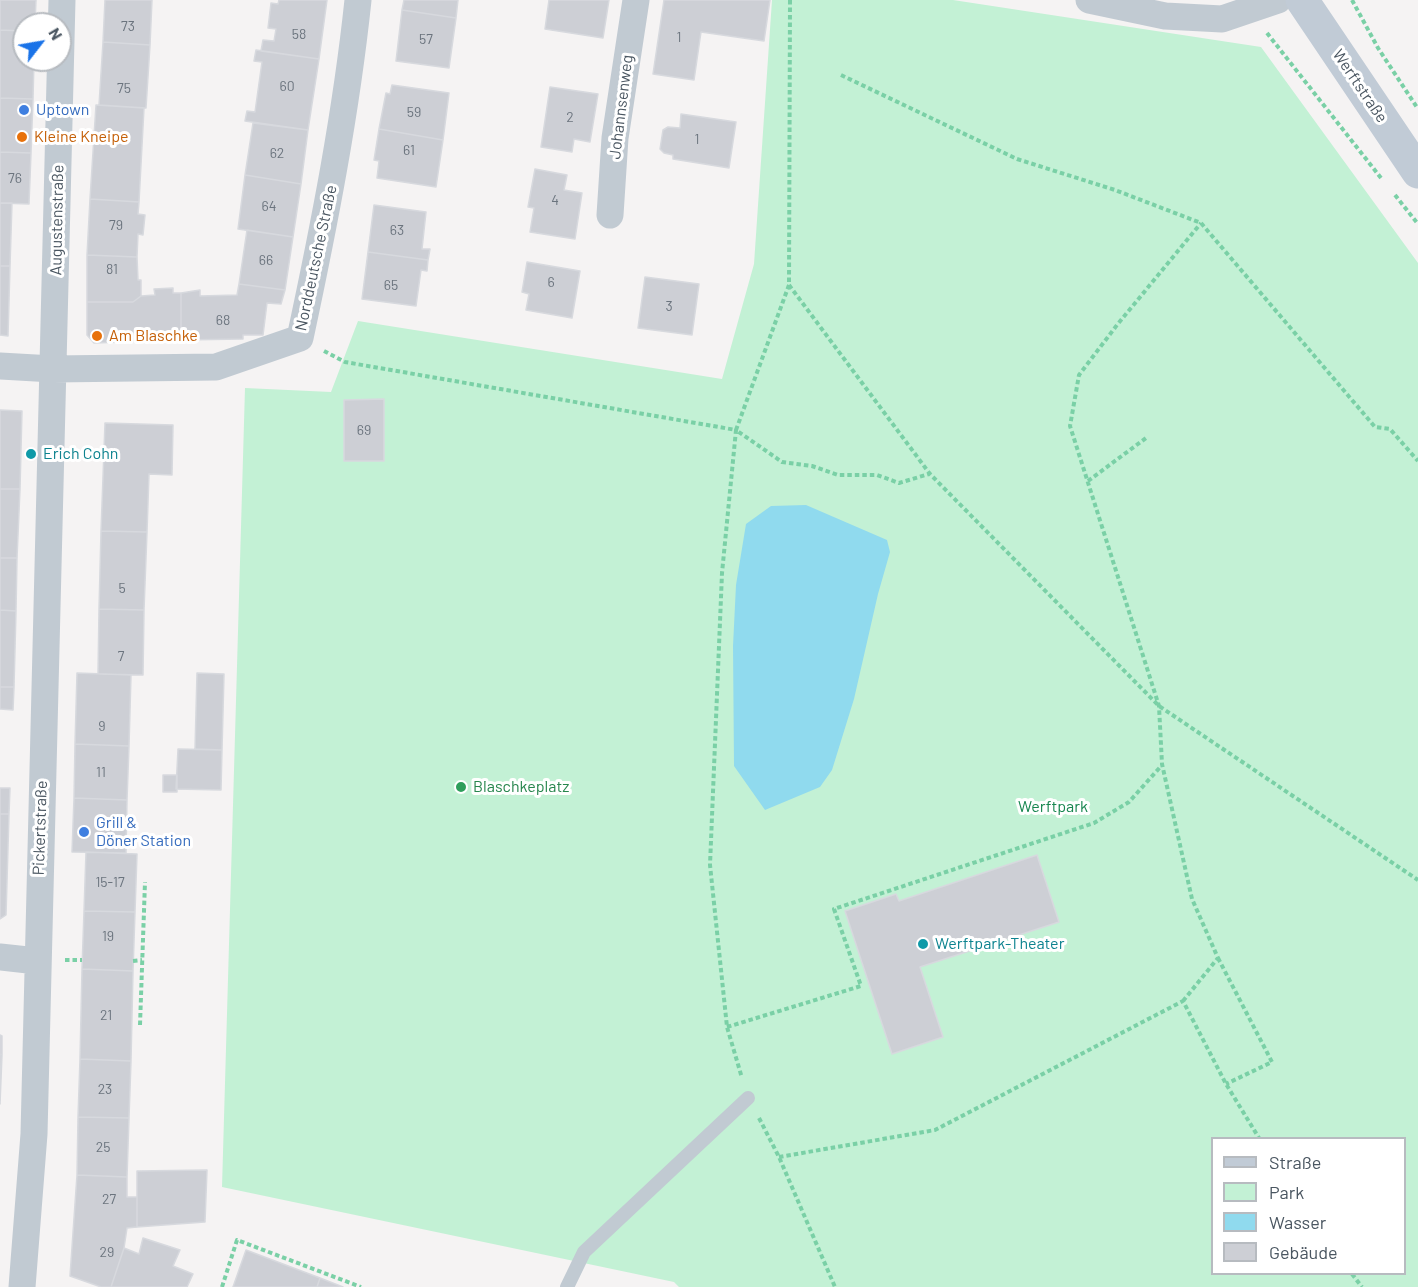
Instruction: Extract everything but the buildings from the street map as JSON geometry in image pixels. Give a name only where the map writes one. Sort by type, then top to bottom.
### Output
[{"type":"main road","name":"Werftstraße","points":[[1302,0],[1418,172]]},
{"type":"street","name":"Augustenstraße","points":[[53,369],[62,0]]},
{"type":"street","name":"Norddeutsche Straße","points":[[0,366],[53,369],[216,367],[300,338],[328,208],[352,60],[358,0]]},
{"type":"street","name":"Johannsenweg","points":[[610,215],[615,138],[636,0]]},
{"type":"street","points":[[1089,0],[1165,8],[1222,19],[1278,0]]},
{"type":"street","name":"Pickertstraße","points":[[22,1287],[34,1134],[53,369]]},
{"type":"street","points":[[0,957],[37,961]]},
{"type":"lane","points":[[567,1287],[584,1252],[748,1098]]},
{"type":"path","points":[[790,0],[789,285],[736,430],[722,573],[710,865],[727,1027],[748,1098],[779,1157],[835,1287]]},
{"type":"path","points":[[1353,0],[1378,48],[1418,109]]},
{"type":"path","points":[[1249,10],[1382,179]]},
{"type":"path","points":[[841,75],[1017,159],[1115,190],[1202,223],[1375,427],[1390,429],[1418,461]]},
{"type":"path","points":[[1389,188],[1418,224]]},
{"type":"path","points":[[1202,223],[1117,325],[1079,375],[1070,426],[1159,706],[1162,764],[1192,899],[1218,958],[1272,1062],[1226,1084]]},
{"type":"path","points":[[789,285],[930,474],[1159,706],[1418,880]]},
{"type":"path","points":[[300,338],[345,362],[736,430],[782,462],[812,466],[838,475],[877,475],[899,483],[930,474]]},
{"type":"path","points":[[1088,481],[1146,438]]},
{"type":"path","points":[[727,1027],[861,986],[834,909],[1094,823],[1129,802],[1162,764]]},
{"type":"path","points":[[140,1025],[145,882]]},
{"type":"path","points":[[779,1157],[935,1130],[1184,1001],[1218,958]]},
{"type":"path","points":[[133,961],[142,960]]},
{"type":"path","points":[[1184,1001],[1226,1084],[1258,1137]]},
{"type":"path","points":[[222,1287],[237,1240],[361,1287]]},
{"type":"path","points":[[1353,1275],[1362,1287]]},
{"type":"green space","name":"Werftpark","points":[[772,0],[953,0],[1261,47],[1418,263],[1418,1287],[679,1287],[674,1282],[222,1187],[245,388],[331,392],[358,321],[722,379],[754,264]]},
{"type":"water","points":[[806,505],[887,540],[890,552],[854,699],[832,770],[820,787],[765,810],[734,766],[733,646],[736,585],[746,524],[771,506]]},
{"type":"place","name":"Uptown","points":[[24,110]]},
{"type":"place","name":"Kleine Kneipe","points":[[22,137]]},
{"type":"place","name":"Am Blaschke","points":[[97,336]]},
{"type":"place","name":"Erich Cohn","points":[[31,454]]},
{"type":"place","name":"Blaschkeplatz","points":[[461,787]]},
{"type":"place","name":"Grill & Döner Station","points":[[84,832]]},
{"type":"place","name":"Werftpark-Theater","points":[[923,944]]}]
